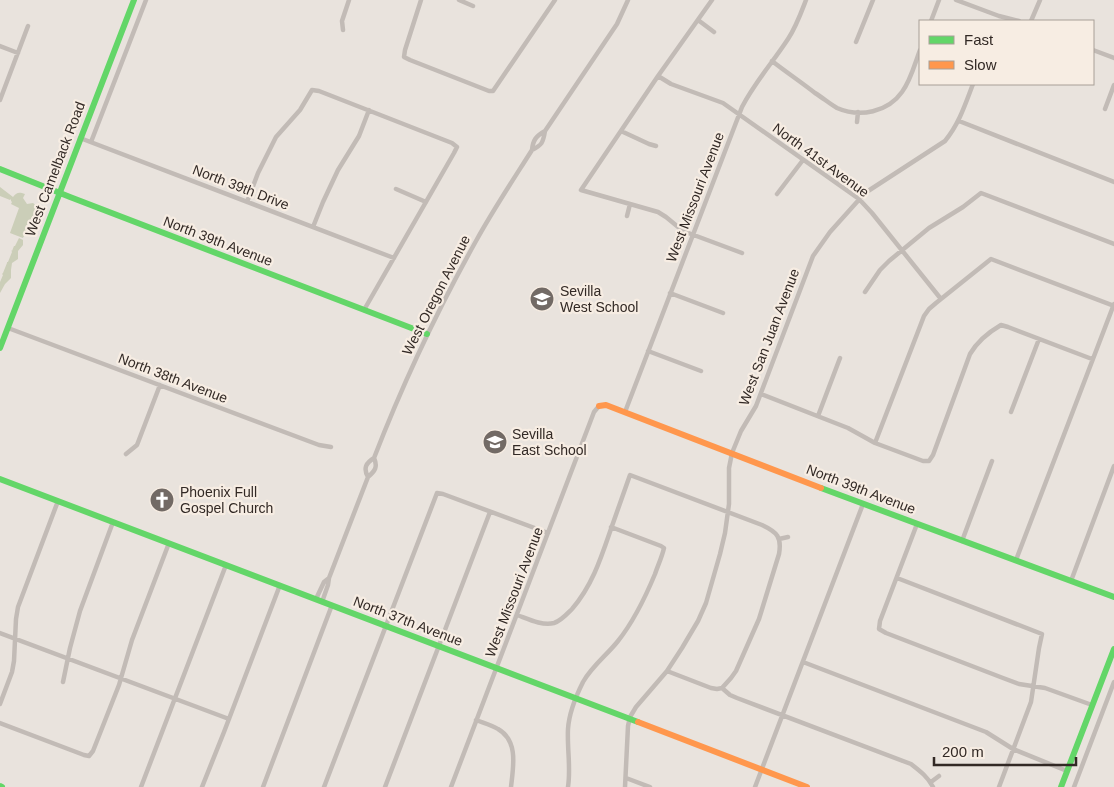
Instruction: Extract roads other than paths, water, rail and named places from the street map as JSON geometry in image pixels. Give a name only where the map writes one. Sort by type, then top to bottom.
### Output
[{"type":"street","name":"West Camelback Road","points":[[0,348],[134,0]]},
{"type":"street","name":"West Camelback Road","points":[[91,142],[146,0]]},
{"type":"street","points":[[343,30],[342,21],[350,0]]},
{"type":"street","points":[[421,0],[404,56],[410,60],[493,91],[555,0]]},
{"type":"street","points":[[459,0],[473,6]]},
{"type":"street","name":"West Oregon Avenue","points":[[319,601],[324,582],[328,578],[368,477],[374,472],[376,466],[374,458],[400,395],[428,334],[476,240],[532,150],[533,141],[545,130],[617,24],[628,0]]},
{"type":"street","points":[[712,0],[581,190],[662,214],[680,229],[742,253]]},
{"type":"street","name":"West Missouri Avenue","points":[[625,412],[739,114],[748,95],[792,33],[806,0]]},
{"type":"street","points":[[856,42],[873,0]]},
{"type":"street","points":[[931,20],[939,0]]},
{"type":"street","points":[[956,0],[998,19]]},
{"type":"street","points":[[1031,20],[1040,0]]},
{"type":"street","points":[[698,20],[714,32]]},
{"type":"street","points":[[0,100],[28,26]]},
{"type":"street","points":[[0,46],[18,53]]},
{"type":"street","points":[[1094,50],[1114,58]]},
{"type":"street","points":[[772,62],[836,107],[852,112],[874,112],[897,99],[904,90],[919,52]]},
{"type":"street","name":"North 41st Avenue","points":[[658,76],[671,84],[718,101],[859,199],[941,299]]},
{"type":"street","name":"West San Juan Avenue","points":[[630,717],[636,707],[667,671],[698,621],[706,603],[720,554],[728,512],[729,468],[732,453],[741,431],[751,416],[813,256],[830,232],[865,193],[945,141],[958,121],[973,85]]},
{"type":"street","points":[[1105,109],[1114,85]]},
{"type":"street","points":[[247,202],[258,173],[276,137],[300,110],[312,90],[369,110],[452,143],[457,147],[364,310]]},
{"type":"street","points":[[313,227],[338,170],[359,136],[369,110]]},
{"type":"street","points":[[857,122],[858,112]]},
{"type":"street","points":[[958,121],[1114,182]]},
{"type":"street","name":"West Oregon Avenue","points":[[532,150],[540,146],[544,141],[545,130]]},
{"type":"street","points":[[621,131],[656,146]]},
{"type":"street","name":"North 39th Drive","points":[[80,138],[394,258]]},
{"type":"street","points":[[778,194],[803,160]]},
{"type":"street","name":"North 39th Avenue","points":[[0,169],[428,334]]},
{"type":"street","points":[[396,189],[426,202]]},
{"type":"street","points":[[865,292],[880,270],[902,250],[981,193],[1114,244]]},
{"type":"street","points":[[627,216],[630,204]]},
{"type":"street","points":[[875,443],[920,323],[928,309],[991,258],[1114,305],[1016,560]]},
{"type":"street","points":[[670,292],[723,312]]},
{"type":"street","points":[[760,394],[848,428],[875,443],[923,461],[928,461],[933,454],[970,354],[979,342],[1001,325],[1092,359]]},
{"type":"street","name":"North 38th Avenue","points":[[8,328],[319,445],[331,447]]},
{"type":"street","points":[[1010,412],[1039,339]]},
{"type":"street","points":[[648,350],[701,371]]},
{"type":"street","points":[[818,416],[840,358]]},
{"type":"street","points":[[126,454],[137,445],[160,385]]},
{"type":"street","name":"North 39th Avenue","points":[[600,406],[606,405],[625,412],[863,504],[1114,597]]},
{"type":"street","name":"West Missouri Avenue","points":[[451,787],[594,412],[600,406]]},
{"type":"street","name":"West Oregon Avenue","points":[[368,477],[365,473],[366,465],[367,462],[374,458]]},
{"type":"street","points":[[962,541],[992,461]]},
{"type":"street","points":[[1071,581],[1114,466]]},
{"type":"street","points":[[517,614],[553,626],[575,605],[597,568],[630,474],[772,530],[779,539],[780,554],[760,619],[732,678],[722,688],[717,689],[667,671]]},
{"type":"street","name":"North 37th Avenue","points":[[0,479],[630,717],[807,787]]},
{"type":"street","points":[[324,787],[437,493],[548,533]]},
{"type":"street","points":[[0,704],[13,667],[14,638],[20,600],[58,501]]},
{"type":"street","points":[[756,787],[863,504]]},
{"type":"street","points":[[385,787],[490,512]]},
{"type":"street","points":[[63,682],[80,611],[113,522]]},
{"type":"street","points":[[917,524],[880,621],[879,629],[1003,678],[1020,684],[1045,688],[1092,705]]},
{"type":"street","points":[[568,787],[570,764],[568,729],[577,697],[585,680],[597,663],[617,642],[631,623],[648,591],[664,548],[611,527]]},
{"type":"street","points":[[779,539],[788,537]]},
{"type":"street","points":[[0,723],[89,756],[93,751],[121,678],[132,640],[169,543]]},
{"type":"street","points":[[141,787],[226,565]]},
{"type":"street","points":[[897,578],[1042,634],[1031,702],[999,787]]},
{"type":"street","points":[[202,787],[280,585]]},
{"type":"street","points":[[263,787],[332,605]]},
{"type":"street","points":[[0,633],[229,719]]},
{"type":"street","points":[[1061,787],[1114,649]]},
{"type":"street","points":[[803,662],[986,732],[1014,749],[1067,771]]},
{"type":"street","points":[[1074,787],[1114,682]]},
{"type":"street","points":[[722,688],[737,698],[911,764],[932,784],[939,776]]},
{"type":"street","points":[[625,787],[630,717]]},
{"type":"street","points":[[476,720],[496,728],[508,738],[514,752],[510,787]]},
{"type":"street","points":[[508,738],[514,735]]},
{"type":"street","points":[[626,778],[650,787]]},
{"type":"place","name":"Sevilla West School","points":[[542,299]]},
{"type":"place","name":"Sevilla East School","points":[[495,442]]},
{"type":"place","name":"Phoenix Full Gospel Church","points":[[162,500]]}]
